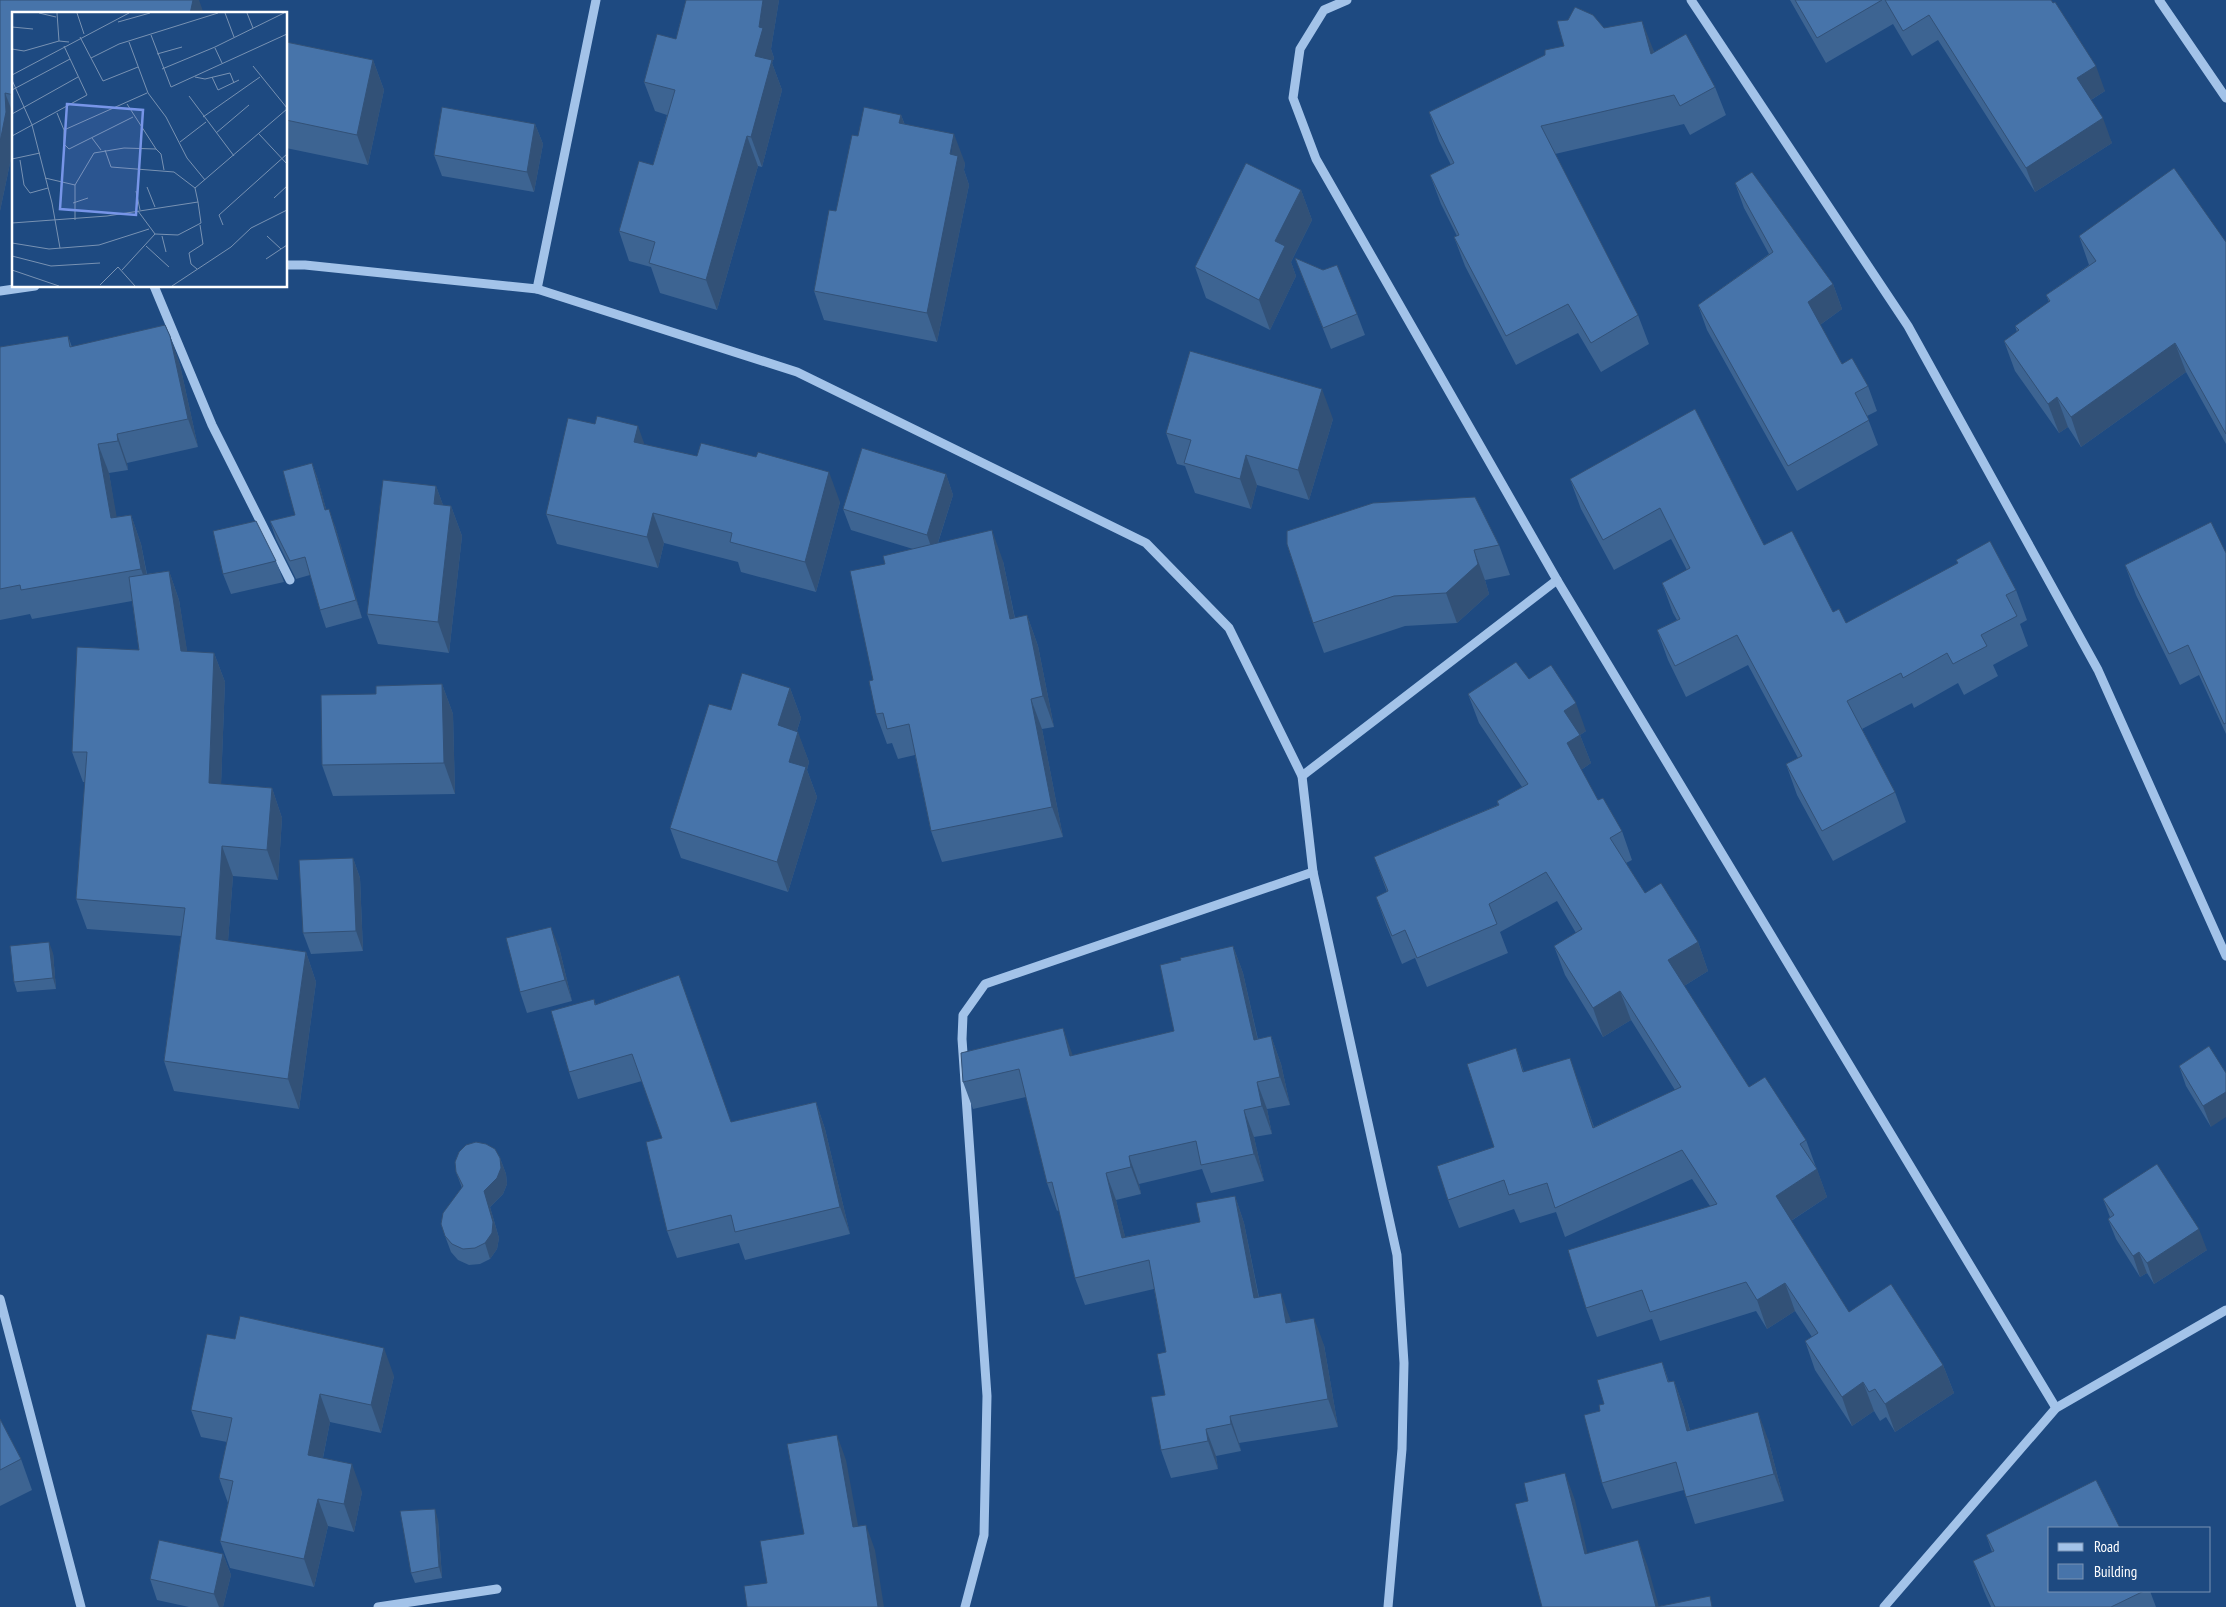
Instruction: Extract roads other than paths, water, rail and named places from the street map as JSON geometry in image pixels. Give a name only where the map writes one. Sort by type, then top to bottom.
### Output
[{"type":"street","points":[[537,289],[596,0]]},
{"type":"street","points":[[1348,0],[1324,10],[1300,49],[1293,98],[1316,159],[1557,580],[2056,1408]]},
{"type":"street","points":[[1691,0],[1908,326],[2098,670],[2226,956]]},
{"type":"street","points":[[2159,0],[2226,98]]},
{"type":"street","points":[[288,265],[305,265],[537,289],[797,372],[1146,543],[1229,628],[1302,776],[1313,872],[1397,1255],[1404,1363],[1402,1440],[1388,1607]]},
{"type":"street","points":[[0,291],[21,288]]},
{"type":"street","points":[[155,288],[212,425],[290,580]]},
{"type":"street","points":[[1302,776],[1557,580]]},
{"type":"street","points":[[965,1607],[984,1535],[987,1396],[962,1049],[963,1015],[986,984],[1313,872]]},
{"type":"street","points":[[0,1299],[81,1607]]},
{"type":"street","points":[[1884,1607],[2056,1408],[2226,1310]]},
{"type":"street","points":[[378,1607],[497,1589]]}]
